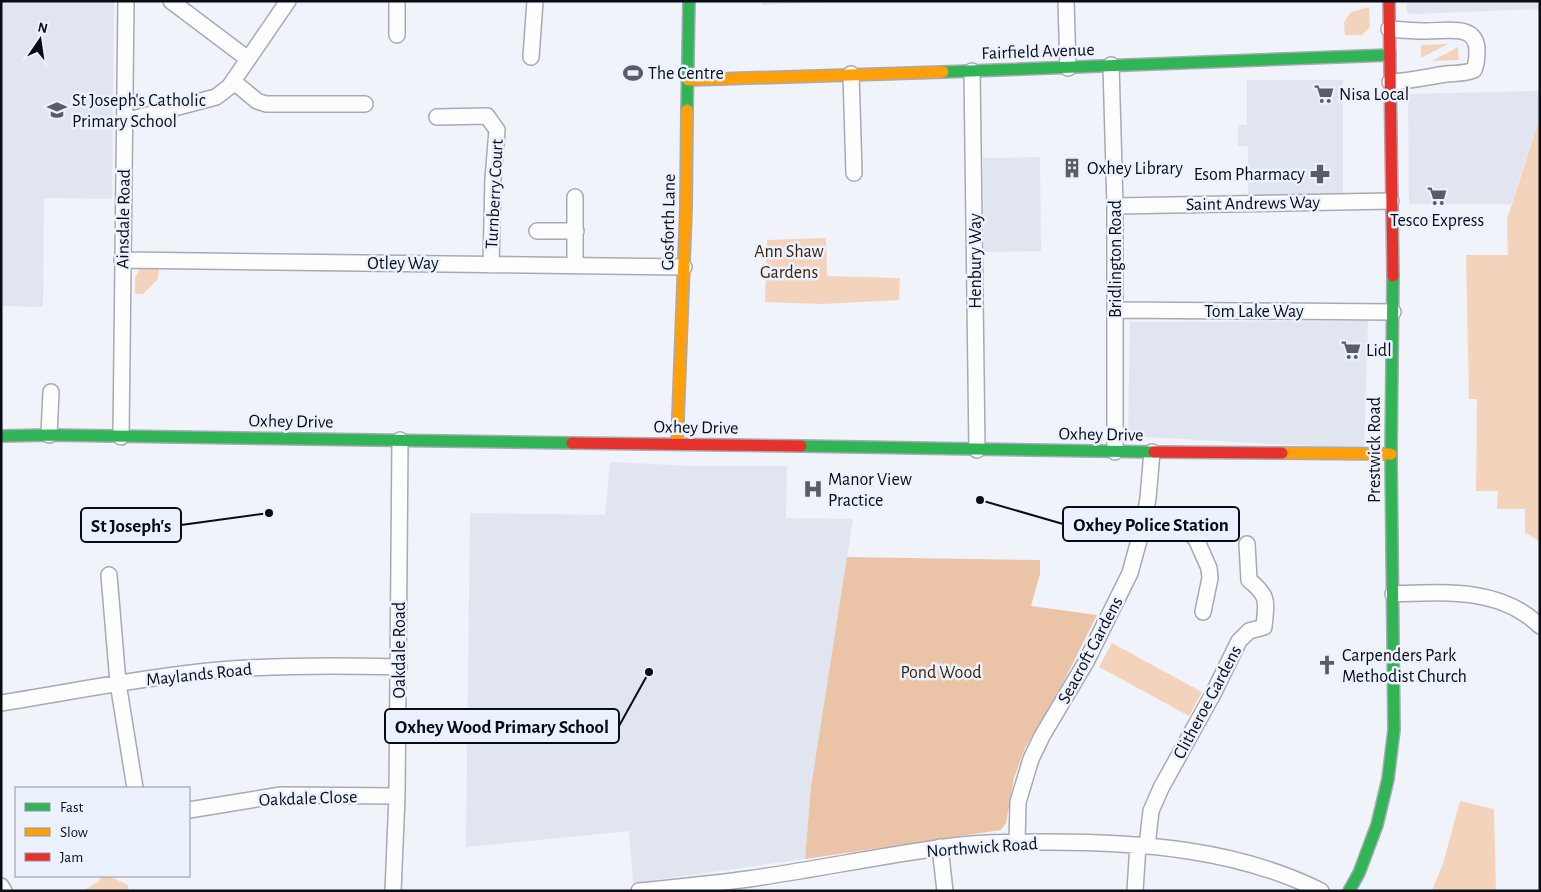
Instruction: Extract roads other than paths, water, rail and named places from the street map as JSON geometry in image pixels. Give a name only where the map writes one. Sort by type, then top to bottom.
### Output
[{"type":"street","name":"Ainsdale Road","points":[[121,437],[126,1]]},
{"type":"street","points":[[170,1],[248,60]]},
{"type":"street","points":[[125,121],[216,97],[223,93],[288,1]]},
{"type":"street","points":[[397,1],[397,35]]},
{"type":"street","points":[[531,58],[535,1]]},
{"type":"street","name":"Gosforth Lane","points":[[677,444],[684,267],[689,1]]},
{"type":"street","points":[[1066,1],[1068,68]]},
{"type":"street","name":"Prestwick Road","points":[[1349,891],[1359,873],[1377,825],[1388,779],[1394,730],[1389,1]]},
{"type":"street","points":[[1389,29],[1424,32],[1462,30],[1472,34],[1476,39],[1477,46],[1477,62],[1474,70],[1467,73],[1447,74],[1415,81],[1390,82]]},
{"type":"street","name":"Fairfield Avenue","points":[[688,80],[1068,68],[1390,55]]},
{"type":"street","name":"Bridlington Road","points":[[1111,66],[1115,206],[1115,452]]},
{"type":"street","name":"Henbury Way","points":[[972,71],[977,450]]},
{"type":"street","points":[[851,74],[854,173]]},
{"type":"street","points":[[233,81],[257,101],[266,104],[365,104]]},
{"type":"street","name":"Turnberry Court","points":[[437,117],[487,116],[497,130],[493,179],[491,265]]},
{"type":"street","points":[[575,197],[575,266]]},
{"type":"street","name":"Saint Andrews Way","points":[[1115,206],[1391,201]]},
{"type":"street","points":[[536,231],[576,231]]},
{"type":"street","name":"Otley Way","points":[[122,260],[684,267]]},
{"type":"street","name":"Tom Lake Way","points":[[1115,310],[1392,312]]},
{"type":"street","points":[[49,434],[51,392]]},
{"type":"street","name":"Oxhey Drive","points":[[1,436],[49,434],[121,437],[977,450],[1391,454]]},
{"type":"street","name":"Oakdale Road","points":[[393,891],[397,796],[400,440]]},
{"type":"street","name":"Seacroft Gardens","points":[[1017,842],[1018,802],[1031,759],[1042,736],[1086,662],[1122,591],[1134,558],[1144,522],[1152,452]]},
{"type":"street","points":[[1144,522],[1186,530],[1196,539],[1209,568],[1210,578],[1203,612]]},
{"type":"street","name":"Clitheroe Gardens","points":[[1143,846],[1151,811],[1161,788],[1213,694],[1239,642],[1249,631],[1264,627],[1264,595],[1249,580],[1247,544]]},
{"type":"street","points":[[109,576],[118,683],[135,787]]},
{"type":"street","points":[[1393,594],[1472,594],[1490,597],[1498,599],[1531,617],[1540,626]]},
{"type":"street","name":"Maylands Road","points":[[1,704],[118,683],[210,671],[272,667],[399,667]]},
{"type":"street","name":"Oakdale Close","points":[[190,810],[281,795],[397,796]]},
{"type":"street","name":"Northwick Road","points":[[639,891],[747,885],[940,847],[1017,842],[1102,842],[1184,850],[1222,857],[1276,872],[1321,891]]},
{"type":"street","points":[[1134,891],[1143,846]]},
{"type":"street","points":[[940,847],[945,891]]},
{"type":"street","points":[[1,886],[4,891]]},
{"type":"place","name":"The Centre","points":[[633,73]]},
{"type":"place","name":"Nisa Local","points":[[1324,94]]},
{"type":"place","name":"St Joseph's Catholic Primary School","points":[[57,110]]},
{"type":"place","name":"Oxhey Library","points":[[1072,168]]},
{"type":"place","name":"Esom Pharmacy","points":[[1320,174]]},
{"type":"place","name":"Tesco Express","points":[[1437,196]]},
{"type":"place","name":"Lidl","points":[[1351,350]]},
{"type":"place","name":"Manor View Practice","points":[[813,489]]},
{"type":"place","name":"Oxhey Police Station","points":[[980,500]]},
{"type":"place","name":"St Joseph's","points":[[269,513]]},
{"type":"place","name":"Carpenders Park Methodist Church","points":[[1327,665]]},
{"type":"place","name":"Oxhey Wood Primary School","points":[[649,672]]},
{"type":"park label","name":"Ann Shaw Gardens","points":[[789,261]]},
{"type":"park label","name":"Pond Wood","points":[[941,672]]}]
